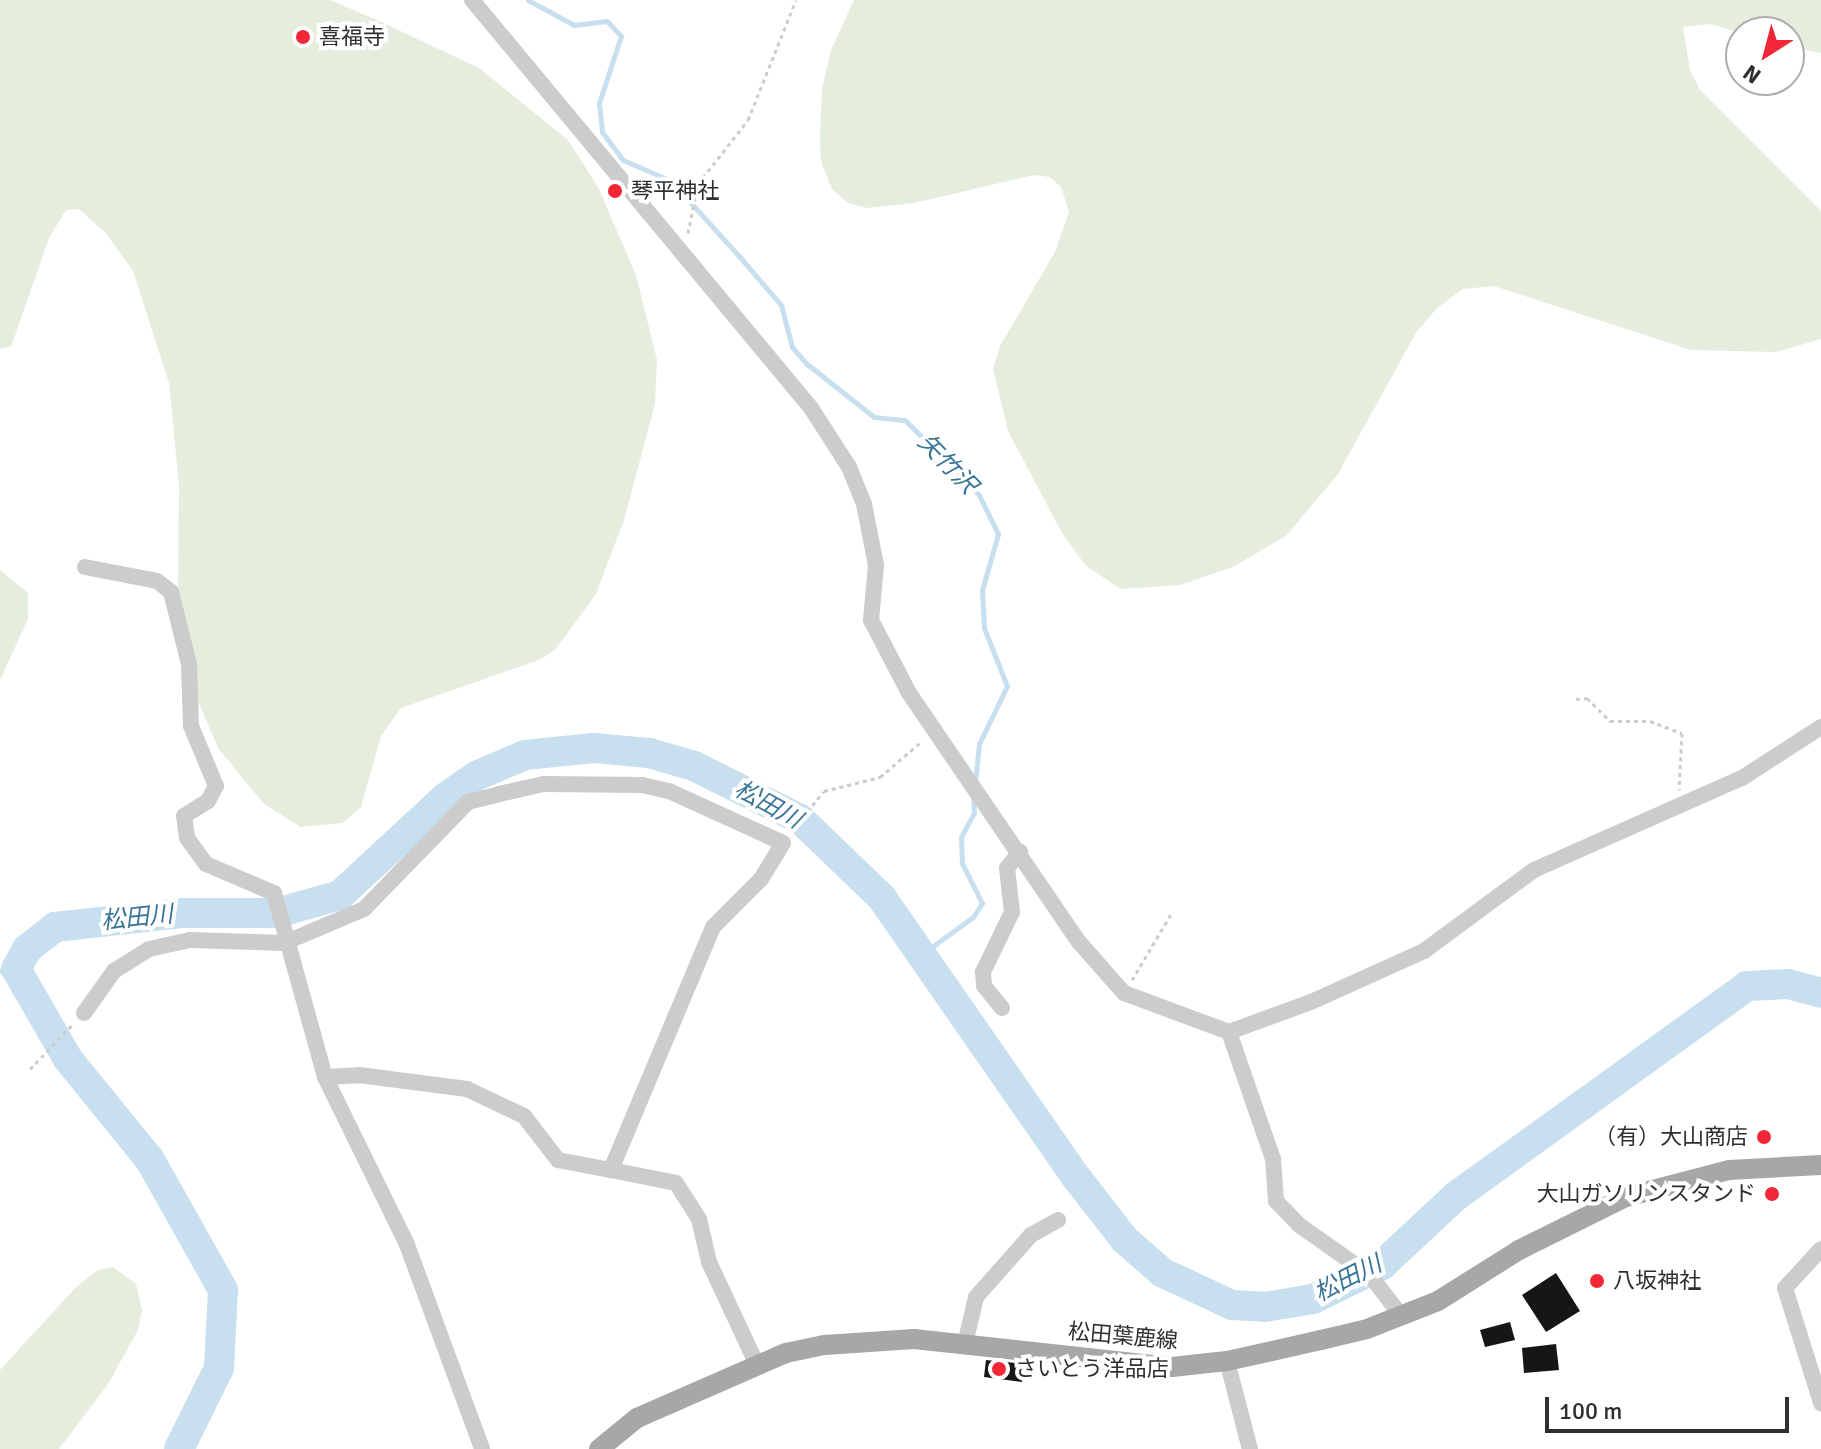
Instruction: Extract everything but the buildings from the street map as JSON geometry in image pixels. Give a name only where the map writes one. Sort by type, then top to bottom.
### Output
[{"type":"main road","name":"松田葉鹿線","points":[[599,1449],[637,1418],[786,1353],[865,1339],[965,1344],[1136,1365],[1227,1361],[1402,1317],[1626,1197],[1729,1170],[1821,1165]]},
{"type":"street","points":[[472,0],[811,408],[849,467],[870,527],[876,565],[871,620],[931,731],[1020,852],[1094,963],[1126,994],[1229,1032],[1393,967],[1424,951],[1534,870],[1742,778],[1821,727]]},
{"type":"street","points":[[85,567],[157,581],[171,592],[189,664],[191,726],[216,786],[208,801],[182,823],[206,864],[272,891],[325,1077],[406,1242],[482,1449]]},
{"type":"street","points":[[84,1013],[114,971],[149,949],[190,940],[284,941],[375,901],[468,802],[544,784],[613,783],[669,791],[783,843],[761,879],[713,927],[611,1170]]},
{"type":"street","points":[[1002,1008],[984,986],[983,972],[1012,912],[1007,868],[1020,852]]},
{"type":"street","points":[[1229,1032],[1273,1159],[1276,1201],[1299,1225],[1370,1275],[1402,1317]]},
{"type":"street","points":[[325,1077],[359,1075],[467,1089],[524,1116],[558,1160],[676,1183],[699,1219],[709,1262],[757,1365]]},
{"type":"street","points":[[965,1344],[976,1297],[1031,1235],[1058,1220]]},
{"type":"street","points":[[1821,1249],[1785,1288],[1821,1403]]},
{"type":"street","points":[[1227,1361],[1250,1449]]},
{"type":"path","points":[[683,256],[698,184],[748,120],[796,0]]},
{"type":"path","points":[[1576,699],[1587,698],[1610,721],[1650,721],[1682,733],[1678,783],[1683,805]]},
{"type":"path","points":[[783,843],[824,791],[888,773],[931,731]]},
{"type":"path","points":[[1126,994],[1171,914]]},
{"type":"path","points":[[30,1069],[84,1013]]},
{"type":"green space","points":[[0,0],[330,0],[377,20],[479,68],[568,140],[598,187],[636,275],[657,360],[655,404],[624,520],[596,594],[555,650],[539,660],[401,708],[381,736],[361,807],[343,823],[301,827],[264,804],[218,748],[198,701],[178,592],[179,485],[169,383],[133,271],[106,233],[79,209],[66,210],[49,238],[11,347],[0,349]]},
{"type":"green space","points":[[854,0],[1821,0],[1821,53],[1805,50],[1805,16],[1725,16],[1725,28],[1710,24],[1683,27],[1690,70],[1700,90],[1821,211],[1821,339],[1776,352],[1691,350],[1494,286],[1463,289],[1437,308],[1416,333],[1338,474],[1287,535],[1233,567],[1180,585],[1121,589],[1086,566],[1062,533],[1008,431],[993,369],[1000,346],[1055,252],[1069,212],[1061,187],[1050,177],[1034,175],[914,203],[867,208],[848,203],[832,189],[821,161],[822,89],[831,50]]},
{"type":"green space","points":[[0,570],[28,593],[28,619],[0,680]]},
{"type":"green space","points":[[113,1267],[136,1284],[142,1311],[138,1330],[108,1384],[59,1449],[0,1449],[0,1370],[77,1286],[98,1270]]},
{"type":"waterway","name":"矢竹沢","points":[[528,0],[574,25],[607,21],[621,36],[599,103],[602,132],[623,160],[671,181],[739,256],[781,305],[792,347],[807,364],[874,417],[905,420],[979,495],[998,534],[982,590],[984,628],[1007,686],[979,744],[975,782]]},
{"type":"waterway","name":"松田川","points":[[179,1449],[219,1368],[223,1290],[150,1160],[68,1059],[16,969],[27,949],[55,927],[181,913],[277,913],[340,895],[446,797],[476,776],[525,755],[594,748],[649,753],[694,766],[800,819],[882,898],[1076,1177],[1125,1240],[1163,1273],[1232,1305],[1265,1307],[1313,1299],[1382,1265],[1456,1196],[1747,986],[1788,984],[1821,993]]},
{"type":"waterway","name":"矢竹沢","points":[[922,954],[973,917],[982,903],[962,863],[961,837],[974,813],[973,796]]},
{"type":"waterway","points":[[0,971],[16,969]]},
{"type":"place","name":"喜福寺","points":[[303,37]]},
{"type":"place","name":"琴平神社","points":[[615,191]]},
{"type":"place","name":"（有）大山商店","points":[[1764,1137]]},
{"type":"place","name":"大山ガソリンスタンド","points":[[1772,1194]]},
{"type":"place","name":"八坂神社","points":[[1597,1281]]},
{"type":"place","name":"さいとう洋品店","points":[[999,1369]]}]
